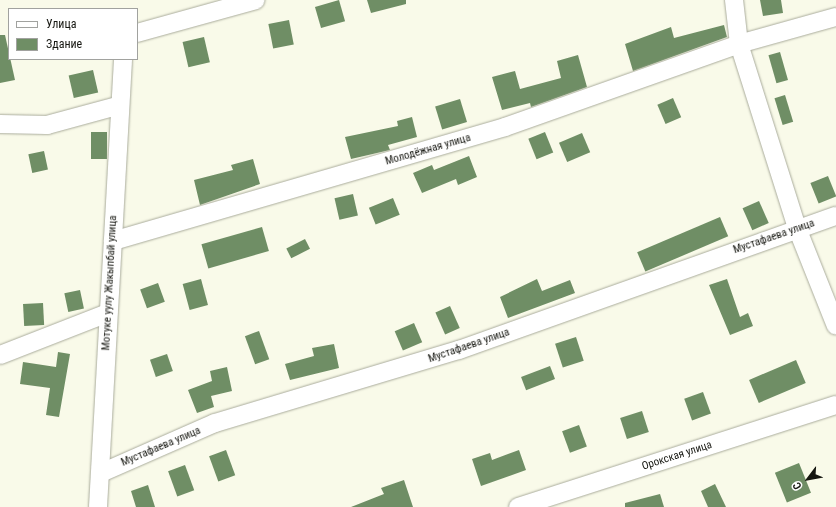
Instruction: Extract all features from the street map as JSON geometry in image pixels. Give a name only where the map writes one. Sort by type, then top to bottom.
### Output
[{"type":"street","points":[[138,33],[256,0]]},
{"type":"street","points":[[734,0],[739,44],[797,228],[836,326]]},
{"type":"street","name":"Молодёжная улица","points":[[113,241],[505,127],[739,44],[836,17]]},
{"type":"street","name":"Мотуке уулу Жакыпбай улица","points":[[98,507],[113,241],[117,106],[123,60]]},
{"type":"street","points":[[0,124],[48,125],[117,106]]},
{"type":"street","name":"Мустафаева улица","points":[[101,473],[215,423],[459,350],[797,228],[836,216]]},
{"type":"street","points":[[0,355],[108,313]]},
{"type":"street","name":"Орокская улица","points":[[518,507],[836,405]]},
{"type":"building","points":[[339,0],[345,21],[321,28],[315,7]]},
{"type":"building","points":[[367,0],[406,0],[406,4],[371,13]]},
{"type":"building","points":[[760,0],[781,0],[783,13],[763,16]]},
{"type":"building","points":[[289,20],[294,45],[273,49],[268,24]]},
{"type":"building","points":[[724,25],[727,37],[633,71],[625,44],[671,27],[674,38]]},
{"type":"building","points":[[0,35],[5,35],[8,48],[8,60],[11,60],[15,80],[0,83]]},
{"type":"building","points":[[204,37],[210,62],[188,67],[183,42]]},
{"type":"building","points":[[780,52],[788,80],[776,83],[768,55]]},
{"type":"building","points":[[578,55],[587,87],[531,107],[530,103],[502,110],[492,77],[515,71],[520,89],[561,78],[557,61]]},
{"type":"building","points":[[93,70],[98,92],[74,98],[69,76]]},
{"type":"building","points":[[785,95],[793,122],[783,125],[774,98]]},
{"type":"building","points":[[673,98],[681,117],[666,124],[657,105]]},
{"type":"building","points":[[460,99],[467,122],[442,130],[435,107]]},
{"type":"building","points":[[412,117],[417,137],[388,145],[390,150],[351,159],[345,137],[398,126],[397,121]]},
{"type":"building","points":[[91,132],[107,132],[107,159],[91,159]]},
{"type":"building","points":[[545,132],[553,152],[537,159],[528,139]]},
{"type":"building","points":[[582,133],[590,152],[567,162],[559,143]]},
{"type":"building","points":[[44,151],[48,170],[32,173],[28,154]]},
{"type":"building","points":[[469,156],[477,177],[458,185],[456,179],[422,193],[413,173],[432,165],[434,170]]},
{"type":"building","points":[[253,159],[260,184],[200,205],[194,180],[233,170],[231,165]]},
{"type":"building","points":[[828,176],[836,196],[819,204],[810,183]]},
{"type":"building","points":[[353,194],[358,215],[339,220],[334,198]]},
{"type":"building","points":[[393,198],[400,215],[376,224],[369,208]]},
{"type":"building","points":[[759,201],[769,223],[752,230],[743,208]]},
{"type":"building","points":[[720,217],[728,236],[645,271],[637,252]]},
{"type":"building","points":[[262,227],[269,251],[208,268],[201,244]]},
{"type":"building","points":[[305,239],[310,249],[291,258],[286,249]]},
{"type":"building","points":[[201,279],[208,305],[190,310],[183,284]]},
{"type":"building","points":[[537,279],[542,291],[570,280],[575,293],[508,318],[500,297]]},
{"type":"building","points":[[727,279],[740,317],[748,313],[753,326],[730,335],[709,285]]},
{"type":"building","points":[[158,283],[165,302],[147,308],[140,289]]},
{"type":"building","points":[[80,290],[84,309],[68,312],[64,293]]},
{"type":"building","points":[[43,303],[44,325],[24,326],[23,304]]},
{"type":"building","points":[[450,306],[460,328],[445,334],[435,313]]},
{"type":"building","points":[[414,323],[422,342],[403,351],[395,331]]},
{"type":"building","points":[[259,331],[269,359],[255,364],[245,336]]},
{"type":"building","points":[[576,337],[584,361],[563,368],[555,344]]},
{"type":"building","points":[[334,344],[339,368],[290,380],[285,364],[314,356],[312,348]]},
{"type":"building","points":[[58,352],[70,354],[59,417],[46,415],[50,388],[20,384],[23,362],[56,367]]},
{"type":"building","points":[[167,354],[173,371],[156,377],[150,360]]},
{"type":"building","points":[[796,360],[806,383],[759,403],[749,380]]},
{"type":"building","points":[[550,366],[555,379],[526,390],[521,377]]},
{"type":"building","points":[[227,367],[232,391],[211,396],[214,407],[197,413],[188,390],[212,381],[210,371]]},
{"type":"building","points":[[703,392],[711,414],[692,420],[684,399]]},
{"type":"building","points":[[642,411],[649,432],[627,439],[620,418]]},
{"type":"building","points":[[579,425],[587,447],[570,453],[562,431]]},
{"type":"building","points":[[226,450],[235,475],[218,482],[209,456]]},
{"type":"building","points":[[519,450],[526,470],[481,486],[472,459],[490,453],[492,460]]},
{"type":"building","points":[[799,463],[811,493],[787,502],[775,473]]},
{"type":"building","points":[[185,465],[194,490],[177,497],[168,471]]},
{"type":"building","points":[[404,480],[413,507],[351,507],[384,494],[381,488]]},
{"type":"building","points":[[715,484],[726,507],[708,507],[701,491]]},
{"type":"building","points":[[148,485],[155,507],[136,507],[131,491]]},
{"type":"building","points":[[660,494],[664,507],[625,507],[625,503]]}]
